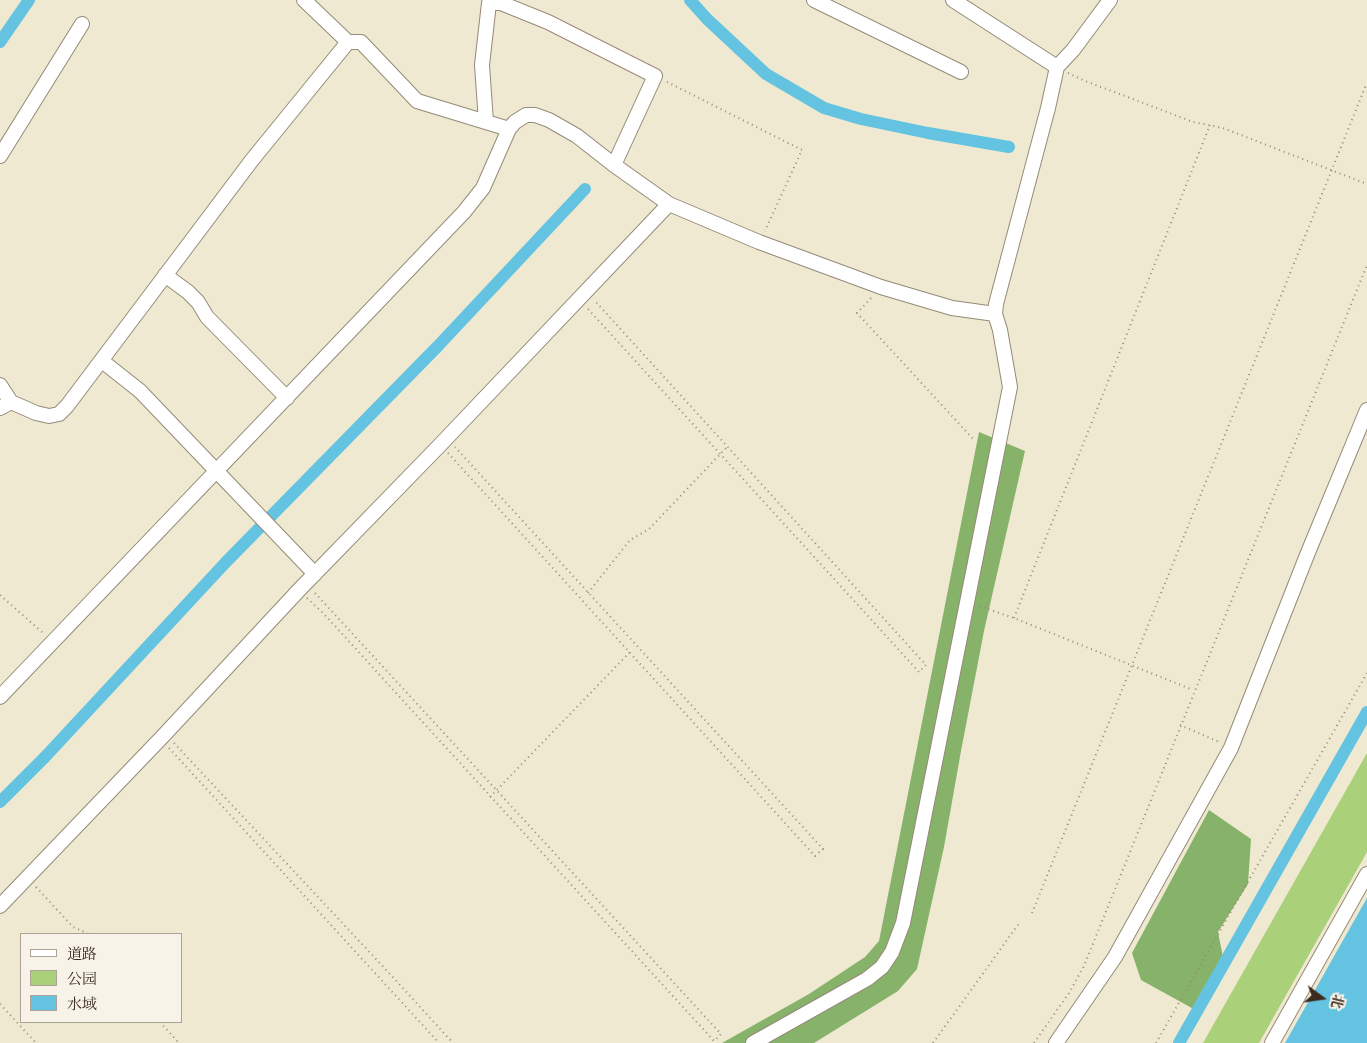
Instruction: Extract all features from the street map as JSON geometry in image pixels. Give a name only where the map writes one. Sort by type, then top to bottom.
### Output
[{"type":"street","points":[[304,0],[348,42],[361,42],[417,101],[509,129]]},
{"type":"street","points":[[814,0],[961,72]]},
{"type":"street","points":[[953,0],[1057,68]]},
{"type":"street","points":[[753,1043],[867,979],[882,967],[892,952],[902,923],[1010,387],[1000,330],[995,314],[996,304],[1057,68],[1073,50],[1110,0]]},
{"type":"street","points":[[486,122],[482,65],[489,3],[500,3],[548,22],[655,76],[614,166]]},
{"type":"street","points":[[0,156],[82,24]]},
{"type":"street","points":[[0,385],[6,405],[49,416],[58,414],[67,406],[252,160],[348,42]]},
{"type":"street","points":[[0,697],[464,212],[483,188],[509,129],[515,122],[526,115],[536,115],[549,120],[577,136],[614,166],[669,204],[760,242],[882,287],[952,308],[995,314]]},
{"type":"street","points":[[0,906],[669,204]]},
{"type":"street","points":[[165,276],[188,292],[198,302],[207,317],[287,398]]},
{"type":"street","points":[[102,361],[140,391],[282,540],[307,583]]},
{"type":"street","points":[[1056,1043],[1115,957],[1230,748],[1367,410]]},
{"type":"street","points":[[1272,1043],[1367,874]]},
{"type":"path","points":[[1057,68],[1193,122],[1223,128],[1367,184]]},
{"type":"path","points":[[655,76],[802,150],[760,242]]},
{"type":"path","points":[[1032,913],[1366,85]]},
{"type":"path","points":[[1014,618],[1210,126]]},
{"type":"path","points":[[1034,1043],[1069,993],[1084,966],[1367,266]]},
{"type":"path","points":[[882,287],[857,314],[975,441]]},
{"type":"path","points":[[583,296],[727,447],[926,665],[919,672],[720,454],[583,296]]},
{"type":"path","points":[[443,442],[588,593],[823,849],[815,856],[443,442]]},
{"type":"path","points":[[588,593],[630,540],[649,528],[727,447]]},
{"type":"path","points":[[307,583],[498,790],[721,1034],[714,1040],[490,797],[324,614],[307,583]]},
{"type":"path","points":[[0,595],[53,642]]},
{"type":"path","points":[[967,603],[1014,618],[1194,691]]},
{"type":"path","points":[[490,797],[630,652]]},
{"type":"path","points":[[1156,1043],[1367,673]]},
{"type":"path","points":[[1180,725],[1213,738],[1230,748]]},
{"type":"path","points":[[163,736],[439,1043]]},
{"type":"path","points":[[163,736],[390,974],[453,1043]]},
{"type":"path","points":[[27,878],[73,927],[86,933]]},
{"type":"path","points":[[933,1043],[1020,922]]},
{"type":"path","points":[[0,1004],[36,1043]]},
{"type":"path","points":[[161,1023],[179,1043]]},
{"type":"green space","points":[[979,432],[1025,451],[984,631],[944,847],[917,969],[898,991],[814,1043],[722,1043],[809,994],[865,957],[879,941]]},
{"type":"green space","points":[[1367,753],[1367,852],[1259,1043],[1203,1043]]},
{"type":"green space","points":[[1209,810],[1251,839],[1248,884],[1218,932],[1225,967],[1199,1012],[1141,980],[1132,953]]},
{"type":"water","points":[[1367,898],[1367,1043],[1285,1043],[1350,928]]},
{"type":"waterway","points":[[0,42],[29,0]]},
{"type":"waterway","points":[[690,0],[707,19],[766,74],[824,108],[861,119],[1009,147]]},
{"type":"waterway","points":[[0,802],[45,757],[226,562],[437,347],[585,189]]},
{"type":"waterway","points":[[1179,1043],[1367,712]]}]
